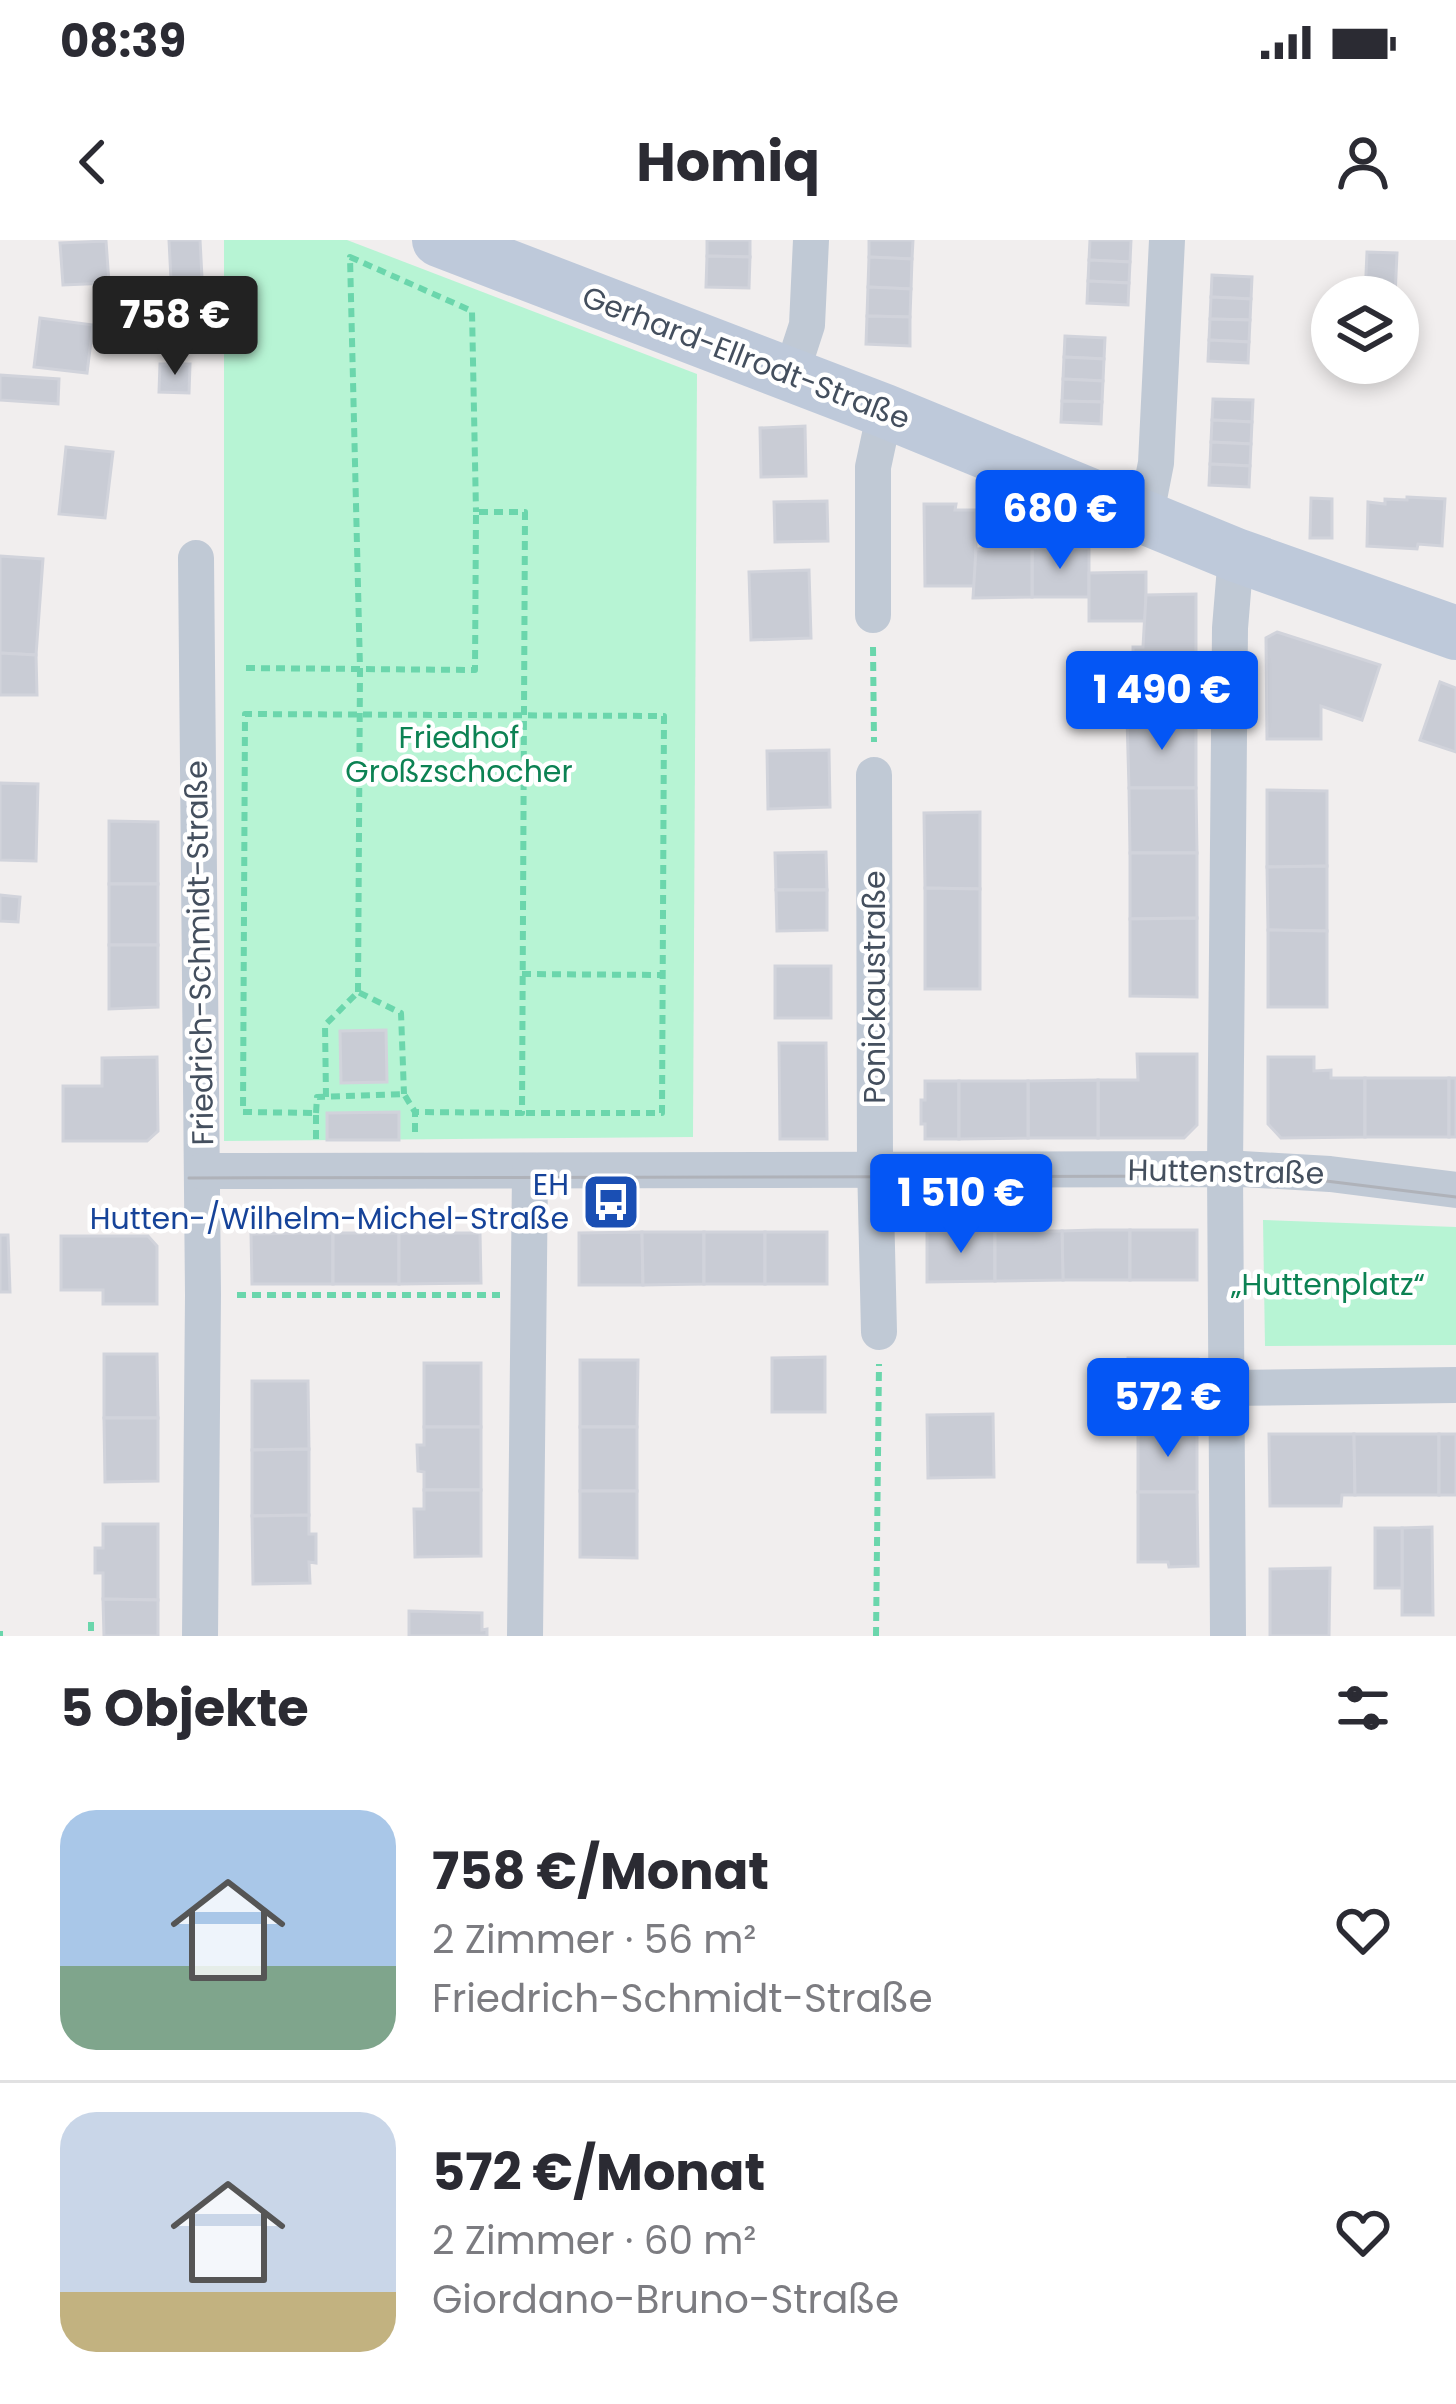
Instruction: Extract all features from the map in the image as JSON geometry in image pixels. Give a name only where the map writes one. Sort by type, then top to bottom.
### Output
[{"type":"main road","name":"Gerhard-Ellrodt-Straße","points":[[439,240],[886,411],[1236,555],[1456,633]]},
{"type":"street","points":[[790,374],[807,326],[811,240]]},
{"type":"street","points":[[1145,519],[1156,463],[1167,240]]},
{"type":"street","points":[[873,615],[873,467],[886,411]]},
{"type":"street","points":[[1228,1636],[1225,1169],[1230,628],[1236,555]]},
{"type":"street","name":"Friedrich-Schmidt-Straße","points":[[196,558],[203,1295],[200,1636]]},
{"type":"street","name":"Ponickaustraße","points":[[874,776],[879,1332]]},
{"type":"street","name":"Huttenstraße","points":[[202,1172],[1225,1169],[1330,1174],[1456,1190]]},
{"type":"street","points":[[525,1636],[530,1171]]},
{"type":"street","points":[[1226,1388],[1456,1385]]},
{"type":"path","points":[[246,668],[360,669],[476,670],[472,310],[350,257],[360,669],[358,992],[325,1025],[326,1097]]},
{"type":"path","points":[[476,512],[525,512],[521,1113]]},
{"type":"path","points":[[873,615],[874,776]]},
{"type":"path","points":[[316,1113],[243,1112],[245,714],[664,716],[662,1114],[415,1112]]},
{"type":"path","points":[[522,974],[662,975]]},
{"type":"path","points":[[358,992],[401,1013],[404,1094],[415,1112],[416,1172]]},
{"type":"path","points":[[316,1171],[316,1097],[404,1094]]},
{"type":"path","points":[[203,1295],[529,1295]]},
{"type":"path","points":[[876,1636],[879,1332]]},
{"type":"path","points":[[91,1622],[91,1636]]},
{"type":"green space","name":"Friedhof Großzschocher","points":[[224,240],[347,240],[697,374],[693,1137],[224,1141]]},
{"type":"green space","name":"„Huttenplatz“","points":[[1263,1220],[1456,1227],[1456,1345],[1265,1346]]},
{"type":"building","points":[[169,240],[200,240],[202,278],[171,280]]},
{"type":"building","points":[[707,240],[750,240],[750,257],[707,256]]},
{"type":"building","points":[[869,240],[913,240],[912,259],[869,257]]},
{"type":"building","points":[[1090,240],[1131,240],[1130,262],[1089,260]]},
{"type":"building","points":[[106,241],[109,283],[63,285],[60,243]]},
{"type":"building","points":[[1367,252],[1397,253],[1396,276],[1366,276]]},
{"type":"building","points":[[707,256],[750,257],[749,288],[706,287]]},
{"type":"building","points":[[869,257],[912,259],[911,289],[868,287]]},
{"type":"building","points":[[1089,260],[1130,262],[1129,283],[1088,281]]},
{"type":"building","points":[[1212,275],[1252,277],[1251,299],[1211,297]]},
{"type":"building","points":[[1088,281],[1129,283],[1128,305],[1087,303]]},
{"type":"building","points":[[868,287],[911,289],[910,317],[867,316]]},
{"type":"building","points":[[1211,297],[1251,299],[1250,320],[1210,319]]},
{"type":"building","points":[[867,316],[910,317],[910,346],[866,344]]},
{"type":"building","points":[[40,318],[93,325],[87,373],[34,367]]},
{"type":"building","points":[[1210,319],[1250,320],[1249,342],[1209,340]]},
{"type":"building","points":[[1065,336],[1105,338],[1104,359],[1064,357]]},
{"type":"building","points":[[1209,340],[1249,342],[1248,363],[1208,361]]},
{"type":"building","points":[[1064,357],[1104,359],[1103,381],[1063,379]]},
{"type":"building","points":[[160,364],[190,364],[189,393],[159,392]]},
{"type":"building","points":[[0,375],[59,379],[58,404],[0,400]]},
{"type":"building","points":[[1063,379],[1103,381],[1102,402],[1062,401]]},
{"type":"building","points":[[1213,399],[1253,400],[1252,422],[1212,420]]},
{"type":"building","points":[[1062,401],[1102,402],[1101,424],[1061,422]]},
{"type":"building","points":[[1212,420],[1252,422],[1251,444],[1211,442]]},
{"type":"building","points":[[805,426],[806,476],[761,477],[760,428]]},
{"type":"building","points":[[1211,442],[1251,444],[1250,466],[1210,464]]},
{"type":"building","points":[[66,447],[113,452],[105,518],[59,514]]},
{"type":"building","points":[[1210,464],[1250,466],[1249,487],[1209,485]]},
{"type":"building","points":[[1311,498],[1332,499],[1332,538],[1310,538]]},
{"type":"building","points":[[1385,499],[1445,499],[1442,546],[1367,546],[1368,502],[1385,504]]},
{"type":"building","points":[[827,501],[828,541],[775,542],[774,502]]},
{"type":"building","points":[[924,504],[956,504],[955,510],[976,510],[976,586],[925,586]]},
{"type":"building","points":[[1032,548],[1089,548],[1089,597],[1032,597]]},
{"type":"building","points":[[1032,548],[1032,597],[973,598],[976,549]]},
{"type":"building","points":[[0,556],[43,559],[36,655],[0,653]]},
{"type":"building","points":[[809,570],[811,638],[751,640],[749,572]]},
{"type":"building","points":[[1146,572],[1146,621],[1089,621],[1089,573]]},
{"type":"building","points":[[1196,594],[1196,669],[1133,669],[1133,647],[1143,647],[1146,595]]},
{"type":"building","points":[[1277,632],[1380,665],[1362,720],[1321,706],[1321,739],[1267,739],[1266,638]]},
{"type":"building","points":[[0,653],[36,655],[37,695],[0,695]]},
{"type":"building","points":[[1440,682],[1456,688],[1456,752],[1420,740]]},
{"type":"building","points":[[1127,718],[1196,718],[1196,788],[1129,788]]},
{"type":"building","points":[[829,750],[830,807],[768,809],[767,751]]},
{"type":"building","points":[[0,783],[38,784],[36,861],[0,860]]},
{"type":"building","points":[[1129,788],[1196,788],[1197,853],[1130,853]]},
{"type":"building","points":[[1267,790],[1327,791],[1327,866],[1267,867]]},
{"type":"building","points":[[980,812],[980,889],[925,888],[924,813]]},
{"type":"building","points":[[109,821],[158,822],[158,884],[109,884]]},
{"type":"building","points":[[826,852],[827,890],[776,890],[775,853]]},
{"type":"building","points":[[1130,853],[1197,853],[1197,918],[1130,919]]},
{"type":"building","points":[[1327,866],[1327,931],[1268,930],[1267,867]]},
{"type":"building","points":[[109,884],[158,884],[158,945],[109,945]]},
{"type":"building","points":[[925,888],[980,889],[980,989],[925,989]]},
{"type":"building","points":[[776,890],[827,890],[827,930],[777,931]]},
{"type":"building","points":[[0,895],[20,897],[18,922],[0,921]]},
{"type":"building","points":[[1197,918],[1197,997],[1130,996],[1130,919]]},
{"type":"building","points":[[1268,930],[1327,931],[1327,1007],[1268,1007]]},
{"type":"building","points":[[109,945],[158,945],[158,1007],[109,1009]]},
{"type":"building","points":[[775,966],[831,966],[831,1018],[775,1018]]},
{"type":"building","points":[[386,1030],[387,1082],[341,1083],[340,1031]]},
{"type":"building","points":[[779,1043],[826,1043],[827,1139],[780,1139]]},
{"type":"building","points":[[1137,1054],[1197,1054],[1197,1125],[1184,1138],[1098,1138],[1098,1080],[1138,1080]]},
{"type":"building","points":[[157,1057],[158,1131],[147,1141],[63,1141],[63,1086],[102,1086],[102,1058]]},
{"type":"building","points":[[1268,1057],[1314,1057],[1314,1071],[1331,1070],[1331,1078],[1365,1078],[1365,1137],[1281,1138],[1268,1124]]},
{"type":"building","points":[[1365,1078],[1449,1078],[1449,1137],[1365,1137]]},
{"type":"building","points":[[1449,1078],[1456,1078],[1456,1137],[1449,1137]]},
{"type":"building","points":[[1098,1080],[1098,1138],[1028,1138],[1028,1081]]},
{"type":"building","points":[[925,1081],[959,1081],[959,1139],[925,1139],[921,1100],[925,1100]]},
{"type":"building","points":[[959,1081],[1028,1081],[1028,1138],[959,1139]]},
{"type":"building","points":[[399,1112],[399,1140],[327,1140],[327,1113]]},
{"type":"building","points":[[1130,1230],[1130,1280],[1063,1280],[1062,1231]]},
{"type":"building","points":[[1130,1230],[1197,1230],[1197,1280],[1130,1280]]},
{"type":"building","points":[[995,1231],[995,1281],[927,1282],[927,1232]]},
{"type":"building","points":[[995,1231],[1062,1231],[1063,1280],[995,1281]]},
{"type":"building","points":[[642,1232],[643,1285],[579,1285],[579,1233]]},
{"type":"building","points":[[642,1232],[704,1232],[704,1284],[643,1285]]},
{"type":"building","points":[[704,1232],[765,1232],[765,1284],[704,1284]]},
{"type":"building","points":[[765,1232],[827,1232],[827,1284],[765,1284]]},
{"type":"building","points":[[333,1233],[333,1284],[252,1284],[251,1234]]},
{"type":"building","points":[[333,1233],[399,1233],[399,1284],[333,1284]]},
{"type":"building","points":[[399,1233],[480,1233],[481,1283],[399,1284]]},
{"type":"building","points":[[0,1235],[8,1235],[10,1292],[0,1292]]},
{"type":"building","points":[[61,1236],[148,1236],[157,1246],[157,1304],[103,1304],[103,1290],[61,1290]]},
{"type":"building","points":[[104,1354],[157,1354],[158,1418],[104,1418]]},
{"type":"building","points":[[825,1357],[825,1412],[772,1412],[772,1358]]},
{"type":"building","points":[[1128,1358],[1198,1359],[1197,1428],[1138,1428],[1138,1409],[1127,1409]]},
{"type":"building","points":[[580,1360],[638,1360],[637,1427],[580,1427]]},
{"type":"building","points":[[424,1363],[481,1363],[481,1427],[424,1427]]},
{"type":"building","points":[[252,1381],[308,1381],[309,1449],[252,1450]]},
{"type":"building","points":[[993,1414],[994,1477],[928,1478],[927,1415]]},
{"type":"building","points":[[104,1418],[158,1418],[158,1481],[105,1482]]},
{"type":"building","points":[[424,1427],[481,1427],[481,1490],[424,1490],[417,1445],[424,1445]]},
{"type":"building","points":[[580,1427],[637,1427],[637,1491],[580,1491]]},
{"type":"building","points":[[1138,1428],[1197,1428],[1197,1492],[1138,1492]]},
{"type":"building","points":[[1269,1434],[1354,1434],[1355,1495],[1342,1495],[1341,1506],[1270,1506]]},
{"type":"building","points":[[1354,1434],[1439,1434],[1439,1495],[1355,1495]]},
{"type":"building","points":[[1439,1434],[1456,1434],[1456,1495],[1439,1495]]},
{"type":"building","points":[[309,1449],[309,1515],[252,1516],[252,1450]]},
{"type":"building","points":[[424,1490],[481,1490],[481,1556],[415,1557],[414,1509],[424,1509]]},
{"type":"building","points":[[580,1491],[637,1491],[637,1558],[580,1557]]},
{"type":"building","points":[[1138,1492],[1197,1492],[1198,1566],[1138,1562]]},
{"type":"building","points":[[309,1515],[309,1534],[316,1534],[310,1583],[253,1584],[252,1516]]},
{"type":"building","points":[[103,1524],[158,1524],[158,1600],[103,1599],[103,1573],[95,1573],[95,1548],[103,1548]]},
{"type":"building","points":[[1432,1527],[1433,1615],[1402,1615],[1402,1528]]},
{"type":"building","points":[[1375,1528],[1402,1528],[1402,1588],[1375,1588]]},
{"type":"building","points":[[1330,1568],[1329,1636],[1270,1636],[1270,1569]]},
{"type":"building","points":[[103,1599],[158,1600],[158,1636],[104,1636]]},
{"type":"building","points":[[409,1611],[482,1613],[482,1630],[487,1629],[487,1636],[409,1636]]},
{"type":"tram line","points":[[189,1178],[1225,1176],[1326,1181],[1456,1197]]},
{"type":"place","name":"EH Hutten-/Wilhelm-Michel-Straße","points":[[611,1202]]}]
